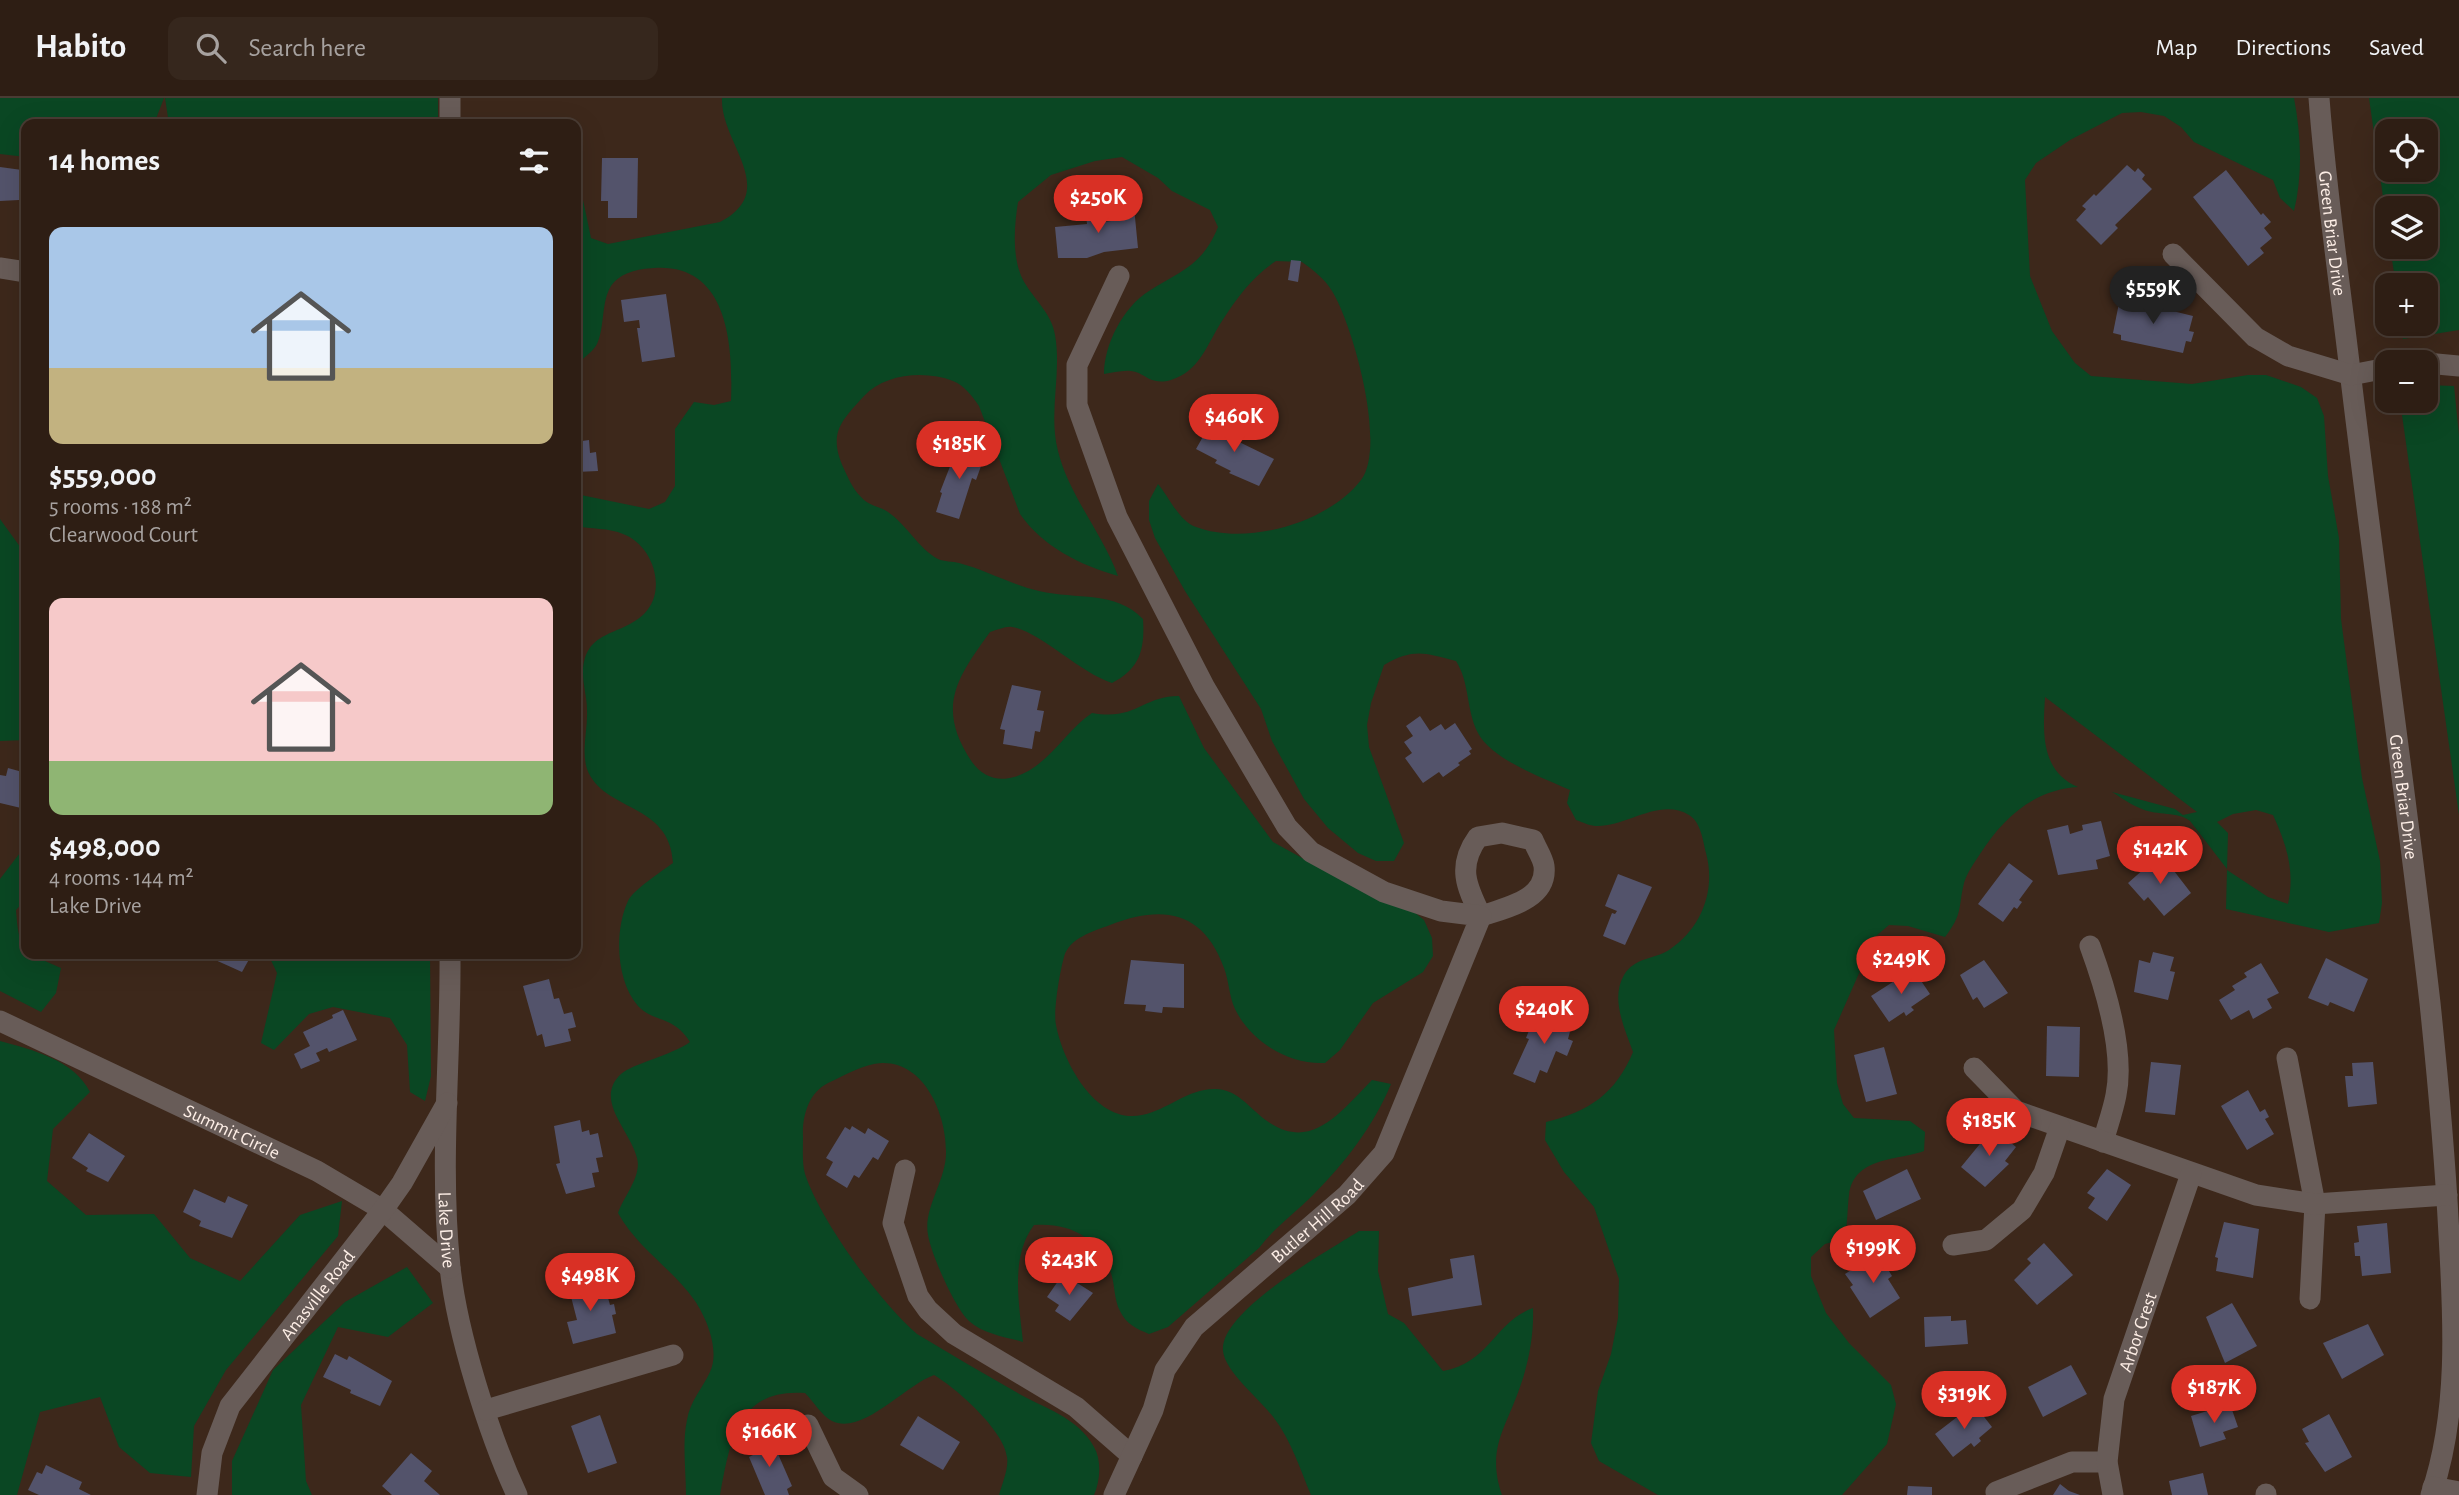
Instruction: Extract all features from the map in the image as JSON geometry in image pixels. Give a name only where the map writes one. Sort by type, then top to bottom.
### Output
[{"type":"street","points":[[450,98],[450,119]]},
{"type":"street","name":"Green Briar Drive","points":[[2319,98],[2326,189],[2351,375],[2374,583],[2449,1093],[2447,1195],[2453,1300],[2452,1360],[2444,1434],[2432,1491]]},
{"type":"street","points":[[2174,254],[2255,337],[2288,356],[2351,375],[2375,370]]},
{"type":"street","points":[[0,268],[21,271]]},
{"type":"street","name":"Butler Hill Road","points":[[1114,1495],[1153,1410],[1165,1370],[1194,1327],[1347,1195],[1384,1153],[1480,916],[1441,911],[1384,892],[1311,852],[1287,828],[1204,686],[1117,517],[1077,405],[1077,365],[1119,276]]},
{"type":"street","points":[[2438,364],[2459,366]]},
{"type":"street","points":[[2091,946],[2105,986],[2117,1061],[2117,1093],[2103,1142]]},
{"type":"street","name":"Lake Drive","points":[[450,959],[446,1185],[450,1268],[466,1343],[501,1460],[517,1495]]},
{"type":"street","name":"Summit Circle","points":[[0,1021],[317,1171],[383,1210],[450,1268]]},
{"type":"street","points":[[2287,1058],[2315,1204],[2310,1299]]},
{"type":"street","points":[[1974,1068],[2016,1111],[2256,1195],[2315,1204],[2447,1195]]},
{"type":"street","name":"Anasville Road","points":[[207,1495],[212,1453],[230,1406],[383,1210],[402,1183],[448,1101]]},
{"type":"street","points":[[1953,1245],[1986,1240],[2022,1210],[2044,1173],[2060,1127]]},
{"type":"street","points":[[905,1170],[893,1223],[918,1296],[928,1310],[954,1334],[1076,1407],[1132,1456]]},
{"type":"street","name":"Arbor Crest","points":[[2113,1495],[2107,1462],[2115,1399],[2191,1174]]},
{"type":"street","points":[[486,1410],[673,1355]]},
{"type":"street","points":[[808,1425],[833,1477],[858,1495]]},
{"type":"street","points":[[1996,1492],[2072,1462],[2107,1462]]},
{"type":"street","points":[[2432,1491],[2459,1492]]},
{"type":"green space","points":[[0,98],[164,98],[156,119],[21,119],[21,156],[0,154]]},
{"type":"green space","points":[[165,98],[438,98],[438,119],[168,119]]},
{"type":"green space","points":[[722,98],[2294,98],[2300,154],[2294,211],[2280,198],[2273,180],[2194,142],[2181,127],[2164,116],[2141,112],[2122,113],[2070,140],[2036,163],[2025,180],[2030,276],[2052,331],[2075,363],[2091,376],[2192,384],[2248,375],[2266,375],[2301,387],[2317,398],[2324,416],[2328,476],[2339,538],[2341,619],[2362,778],[2380,861],[2382,903],[2379,923],[2329,932],[2226,909],[2227,869],[2190,821],[2180,816],[2142,809],[2112,792],[2175,809],[2183,815],[2197,812],[2045,697],[2045,737],[2050,761],[2066,780],[2078,787],[2062,789],[2033,800],[1999,829],[1967,876],[1957,916],[1945,937],[1908,926],[1889,925],[1875,937],[1834,1030],[1837,1083],[1843,1104],[1854,1118],[1910,1121],[1925,1132],[1924,1151],[1878,1162],[1859,1174],[1852,1183],[1849,1195],[1844,1239],[1825,1244],[1811,1257],[1811,1276],[1826,1313],[1849,1343],[1891,1385],[1896,1404],[1887,1444],[1842,1495],[1658,1495],[1599,1461],[1591,1443],[1598,1391],[1611,1354],[1618,1318],[1619,1279],[1594,1207],[1564,1172],[1545,1140],[1546,1122],[1575,1113],[1599,1099],[1626,1066],[1633,1052],[1620,1014],[1620,984],[1628,969],[1669,950],[1690,931],[1698,919],[1704,907],[1709,881],[1709,867],[1699,827],[1689,815],[1666,809],[1607,825],[1594,826],[1576,820],[1567,803],[1570,790],[1506,760],[1485,743],[1474,724],[1464,678],[1456,661],[1412,654],[1384,665],[1371,703],[1367,725],[1369,747],[1404,843],[1394,861],[1376,861],[1358,853],[1328,828],[1304,799],[1272,741],[1261,709],[1185,591],[1155,538],[1149,520],[1149,501],[1158,484],[1179,514],[1190,524],[1216,532],[1239,534],[1285,527],[1308,519],[1347,495],[1361,480],[1368,464],[1369,414],[1357,357],[1340,307],[1325,282],[1302,262],[1276,261],[1246,288],[1222,321],[1202,356],[1181,376],[1157,381],[1131,371],[1104,374],[1111,339],[1123,317],[1149,291],[1198,259],[1218,227],[1210,210],[1172,191],[1158,178],[1122,157],[1095,161],[1051,175],[1018,202],[1016,255],[1021,276],[1047,315],[1055,335],[1057,364],[1054,422],[1063,467],[1118,576],[1063,553],[1029,526],[1020,514],[979,406],[968,392],[953,381],[918,375],[882,383],[864,396],[848,413],[837,437],[839,457],[858,493],[867,502],[895,517],[931,555],[1039,591],[1108,600],[1132,610],[1143,619],[1143,640],[1139,657],[1129,671],[1112,683],[1087,671],[1023,630],[1010,627],[990,632],[968,665],[955,694],[953,710],[961,743],[980,771],[990,777],[1014,777],[1046,758],[1092,713],[1119,714],[1166,697],[1179,696],[1204,748],[1273,842],[1373,897],[1409,908],[1424,920],[1432,938],[1433,956],[1423,972],[1373,1003],[1340,1050],[1325,1063],[1311,1063],[1272,1049],[1251,1032],[1235,1009],[1226,973],[1215,949],[1205,934],[1179,917],[1147,915],[1129,919],[1083,936],[1067,950],[1055,1010],[1060,1040],[1084,1088],[1096,1101],[1110,1110],[1125,1116],[1142,1115],[1161,1109],[1187,1095],[1216,1089],[1228,1091],[1238,1097],[1274,1125],[1290,1132],[1305,1132],[1333,1119],[1372,1080],[1391,1084],[1358,1143],[1314,1194],[1259,1248],[1168,1327],[1149,1334],[1122,1316],[1111,1273],[1099,1250],[1082,1235],[1060,1226],[1047,1225],[1034,1225],[1022,1251],[1018,1281],[1023,1342],[995,1335],[969,1321],[944,1280],[928,1235],[931,1205],[946,1153],[943,1124],[931,1094],[911,1072],[897,1065],[882,1063],[854,1070],[821,1087],[811,1099],[805,1114],[804,1170],[824,1215],[853,1260],[886,1302],[917,1334],[1079,1428],[1094,1447],[1098,1458],[1099,1477],[1096,1489],[1094,1495],[999,1495],[1007,1466],[1004,1446],[978,1411],[934,1375],[870,1416],[844,1424],[828,1419],[805,1393],[782,1394],[764,1399],[751,1409],[733,1438],[720,1495],[686,1495],[684,1448],[687,1420],[693,1401],[713,1364],[713,1345],[708,1326],[695,1301],[635,1237],[618,1213],[635,1179],[638,1165],[633,1148],[616,1116],[611,1094],[613,1084],[626,1070],[690,1042],[677,1027],[650,1015],[638,1006],[625,983],[619,955],[621,927],[628,901],[642,886],[673,863],[669,843],[661,829],[649,818],[595,783],[587,769],[585,754],[585,659],[596,641],[644,614],[655,593],[656,581],[649,558],[634,540],[612,531],[581,527],[581,495],[649,509],[665,502],[675,486],[675,429],[694,402],[714,405],[731,401],[730,356],[721,312],[712,293],[698,279],[679,270],[654,268],[630,272],[611,286],[597,344],[581,360],[581,196],[591,238],[608,244],[720,222],[738,209],[746,195],[747,181],[743,165],[729,132]],"holes":[[[2256,810],[2273,815],[2282,837],[2291,881],[2288,904],[2268,897],[2227,870],[2228,833],[2217,822],[2233,814]]]},
{"type":"green space","points":[[2369,98],[2459,98],[2459,330],[2438,333],[2438,273],[2394,273],[2392,259],[2438,259],[2438,196],[2383,196],[2381,182],[2438,182],[2438,119],[2375,119],[2375,140]]},
{"type":"green space","points":[[2438,385],[2454,386],[2459,436],[2459,815],[2402,413],[2438,413]]},
{"type":"green space","points":[[0,519],[21,548],[21,740],[0,741]]},
{"type":"green space","points":[[21,852],[21,904],[16,910],[21,959],[41,959],[61,968],[56,993],[41,1012],[0,991],[0,879]]},
{"type":"green space","points":[[270,959],[430,959],[431,1076],[425,1101],[410,1092],[407,1045],[390,1018],[333,1007],[309,1014],[274,1050],[261,1043],[277,973]]},
{"type":"green space","points":[[0,1041],[39,1053],[63,1064],[83,1081],[90,1092],[53,1129],[47,1181],[86,1215],[154,1214],[190,1258],[240,1281],[300,1215],[342,1201],[338,1236],[226,1370],[194,1426],[191,1477],[150,1473],[119,1447],[100,1397],[40,1412],[17,1495],[0,1495]]},
{"type":"green space","points":[[1359,1231],[1379,1231],[1378,1271],[1388,1314],[1404,1323],[1443,1371],[1472,1359],[1509,1322],[1533,1308],[1532,1337],[1526,1368],[1497,1451],[1496,1464],[1502,1495],[1311,1495],[1280,1427],[1225,1359],[1223,1351],[1226,1335],[1238,1318],[1301,1267]]},
{"type":"green space","points":[[407,1267],[433,1303],[388,1337],[338,1327],[301,1405],[306,1481],[312,1495],[232,1495],[232,1461],[273,1370],[345,1302]]},
{"type":"building","points":[[602,158],[638,158],[637,218],[608,218],[608,201],[601,201]]},
{"type":"building","points":[[2127,165],[2135,172],[2138,168],[2145,175],[2142,179],[2152,189],[2115,225],[2118,228],[2101,245],[2076,220],[2086,209],[2082,206]]},
{"type":"building","points":[[0,167],[21,170],[19,200],[0,201]]},
{"type":"building","points":[[2226,170],[2261,215],[2263,213],[2271,222],[2264,228],[2272,238],[2260,248],[2264,253],[2248,266],[2193,197]]},
{"type":"building","points":[[1134,207],[1138,248],[1104,252],[1087,258],[1058,258],[1055,227],[1087,224],[1086,215],[1101,213],[1102,222],[1111,221],[1110,209]]},
{"type":"building","points":[[1291,260],[1301,261],[1298,282],[1288,280]]},
{"type":"building","points":[[666,294],[675,357],[642,362],[637,328],[640,328],[639,320],[624,322],[621,300]]},
{"type":"building","points":[[2120,298],[2193,316],[2189,331],[2194,332],[2191,342],[2186,341],[2183,353],[2121,340],[2121,335],[2113,333]]},
{"type":"building","points":[[1213,419],[1235,431],[1231,438],[1274,459],[1259,486],[1229,473],[1231,471],[1215,463],[1217,460],[1196,449]]},
{"type":"building","points":[[581,430],[582,441],[589,440],[590,453],[596,452],[598,471],[581,472]]},
{"type":"building","points":[[958,446],[985,455],[976,480],[972,478],[959,519],[936,512],[942,493],[940,492]]},
{"type":"building","points":[[1012,685],[1041,691],[1037,710],[1044,711],[1040,732],[1035,731],[1032,749],[1003,744],[1005,730],[1000,729]]},
{"type":"building","points":[[1420,716],[1430,731],[1441,724],[1445,730],[1455,723],[1472,749],[1469,751],[1471,754],[1458,763],[1460,765],[1443,777],[1439,772],[1423,783],[1405,758],[1412,753],[1404,742],[1413,736],[1406,726]]},
{"type":"building","points":[[8,768],[21,772],[21,808],[0,803],[0,775],[6,776]]},
{"type":"building","points":[[2101,821],[2110,856],[2096,860],[2098,869],[2058,875],[2047,830],[2068,825],[2070,834],[2083,830],[2082,825]]},
{"type":"building","points":[[2161,854],[2191,893],[2164,916],[2148,897],[2144,901],[2128,883]]},
{"type":"building","points":[[2009,863],[2033,881],[2019,900],[2022,902],[2017,909],[2014,907],[2003,922],[1978,904]]},
{"type":"building","points":[[1618,874],[1652,887],[1625,945],[1603,936],[1612,913],[1617,911],[1605,906]]},
{"type":"building","points":[[2153,952],[2174,957],[2170,971],[2175,972],[2168,1000],[2134,992],[2139,960],[2150,963]]},
{"type":"building","points":[[2326,958],[2368,979],[2354,1012],[2330,1002],[2328,1006],[2308,998]]},
{"type":"building","points":[[213,959],[249,959],[242,972]]},
{"type":"building","points":[[1131,960],[1184,964],[1184,1008],[1163,1007],[1162,1013],[1145,1011],[1146,1005],[1124,1004]]},
{"type":"building","points":[[1984,960],[2008,993],[1984,1008],[1977,997],[1973,1000],[1960,975]]},
{"type":"building","points":[[2261,963],[2279,993],[2267,999],[2272,1008],[2253,1019],[2249,1010],[2231,1020],[2219,1000],[2235,990],[2232,986],[2247,977],[2244,973]]},
{"type":"building","points":[[1913,969],[1930,994],[1911,1007],[1914,1010],[1906,1016],[1904,1012],[1889,1022],[1871,996]]},
{"type":"building","points":[[549,979],[554,999],[559,998],[564,1014],[572,1012],[576,1027],[568,1029],[571,1041],[545,1047],[542,1034],[537,1036],[523,986]]},
{"type":"building","points":[[343,1010],[357,1040],[329,1052],[327,1048],[316,1053],[320,1061],[301,1069],[294,1054],[310,1046],[303,1032],[333,1018],[332,1015]]},
{"type":"building","points":[[1543,1012],[1572,1024],[1568,1039],[1573,1041],[1567,1056],[1556,1051],[1547,1073],[1540,1070],[1535,1083],[1513,1074],[1529,1039],[1526,1038],[1532,1023],[1538,1025]]},
{"type":"building","points":[[2047,1026],[2080,1027],[2079,1077],[2046,1076]]},
{"type":"building","points":[[1884,1047],[1897,1094],[1866,1102],[1854,1055]]},
{"type":"building","points":[[2151,1062],[2181,1065],[2175,1115],[2145,1112]]},
{"type":"building","points":[[2373,1062],[2377,1104],[2348,1107],[2345,1076],[2353,1076],[2352,1063]]},
{"type":"building","points":[[2248,1090],[2260,1112],[2265,1109],[2269,1117],[2265,1119],[2274,1134],[2247,1150],[2221,1106]]},
{"type":"building","points":[[580,1120],[582,1132],[589,1130],[590,1135],[598,1133],[603,1157],[596,1158],[599,1172],[592,1173],[595,1187],[566,1194],[556,1164],[560,1163],[554,1126]]},
{"type":"building","points":[[852,1126],[865,1134],[868,1128],[889,1141],[878,1160],[873,1157],[859,1178],[854,1175],[847,1188],[826,1175],[833,1162],[826,1158],[845,1127],[850,1130]]},
{"type":"building","points":[[1993,1128],[2016,1147],[2005,1161],[2009,1164],[1985,1187],[1961,1167]]},
{"type":"building","points":[[89,1133],[125,1156],[108,1182],[86,1171],[88,1168],[72,1158]]},
{"type":"building","points":[[1907,1169],[1921,1199],[1876,1220],[1863,1191]]},
{"type":"building","points":[[2107,1169],[2131,1185],[2107,1221],[2088,1208],[2095,1198],[2087,1193]]},
{"type":"building","points":[[194,1189],[225,1203],[228,1196],[248,1205],[232,1238],[199,1226],[201,1221],[183,1212]]},
{"type":"building","points":[[2224,1222],[2259,1229],[2253,1278],[2216,1271],[2218,1258],[2215,1257]]},
{"type":"building","points":[[2387,1223],[2391,1273],[2362,1276],[2360,1256],[2355,1256],[2354,1243],[2359,1242],[2357,1226]]},
{"type":"building","points":[[2044,1243],[2073,1275],[2037,1305],[2014,1280],[2031,1263],[2027,1259]]},
{"type":"building","points":[[1878,1253],[1892,1276],[1888,1279],[1900,1298],[1870,1318],[1845,1274]]},
{"type":"building","points":[[1474,1255],[1482,1305],[1412,1316],[1408,1288],[1453,1278],[1450,1259]]},
{"type":"building","points":[[1063,1274],[1093,1293],[1070,1321],[1055,1311],[1059,1305],[1047,1297]]},
{"type":"building","points":[[594,1279],[599,1296],[607,1294],[610,1305],[614,1304],[616,1314],[612,1315],[616,1333],[573,1344],[567,1322],[577,1320],[568,1285]]},
{"type":"building","points":[[2232,1303],[2257,1346],[2225,1363],[2206,1317]]},
{"type":"building","points":[[1951,1316],[1951,1321],[1966,1320],[1968,1344],[1925,1347],[1924,1317]]},
{"type":"building","points":[[2368,1324],[2384,1355],[2342,1379],[2323,1343]]},
{"type":"building","points":[[335,1354],[347,1360],[349,1356],[392,1381],[380,1406],[323,1377]]},
{"type":"building","points":[[2071,1365],[2087,1394],[2043,1417],[2028,1387]]},
{"type":"building","points":[[1974,1404],[1992,1427],[1979,1438],[1981,1441],[1974,1447],[1971,1443],[1953,1457],[1935,1434]]},
{"type":"building","points":[[2230,1404],[2238,1427],[2223,1432],[2226,1439],[2200,1447],[2191,1416]]},
{"type":"building","points":[[2329,1414],[2352,1457],[2325,1472],[2305,1443],[2309,1442],[2302,1429]]},
{"type":"building","points":[[600,1415],[617,1463],[588,1473],[571,1426]]},
{"type":"building","points":[[918,1416],[960,1442],[943,1470],[900,1445]]},
{"type":"building","points":[[766,1438],[770,1449],[775,1447],[792,1486],[787,1489],[789,1495],[765,1495],[749,1457],[753,1455],[748,1446]]},
{"type":"building","points":[[411,1453],[432,1471],[424,1481],[440,1495],[392,1495],[382,1486]]},
{"type":"building","points":[[46,1465],[82,1482],[79,1489],[91,1495],[39,1495],[28,1490],[37,1472],[42,1474]]},
{"type":"building","points":[[2203,1473],[2208,1495],[2172,1495],[2169,1481]]},
{"type":"building","points":[[2060,1484],[2069,1491],[2080,1495],[2053,1495]]},
{"type":"building","points":[[1908,1486],[1932,1487],[1932,1495],[1907,1495]]}]
